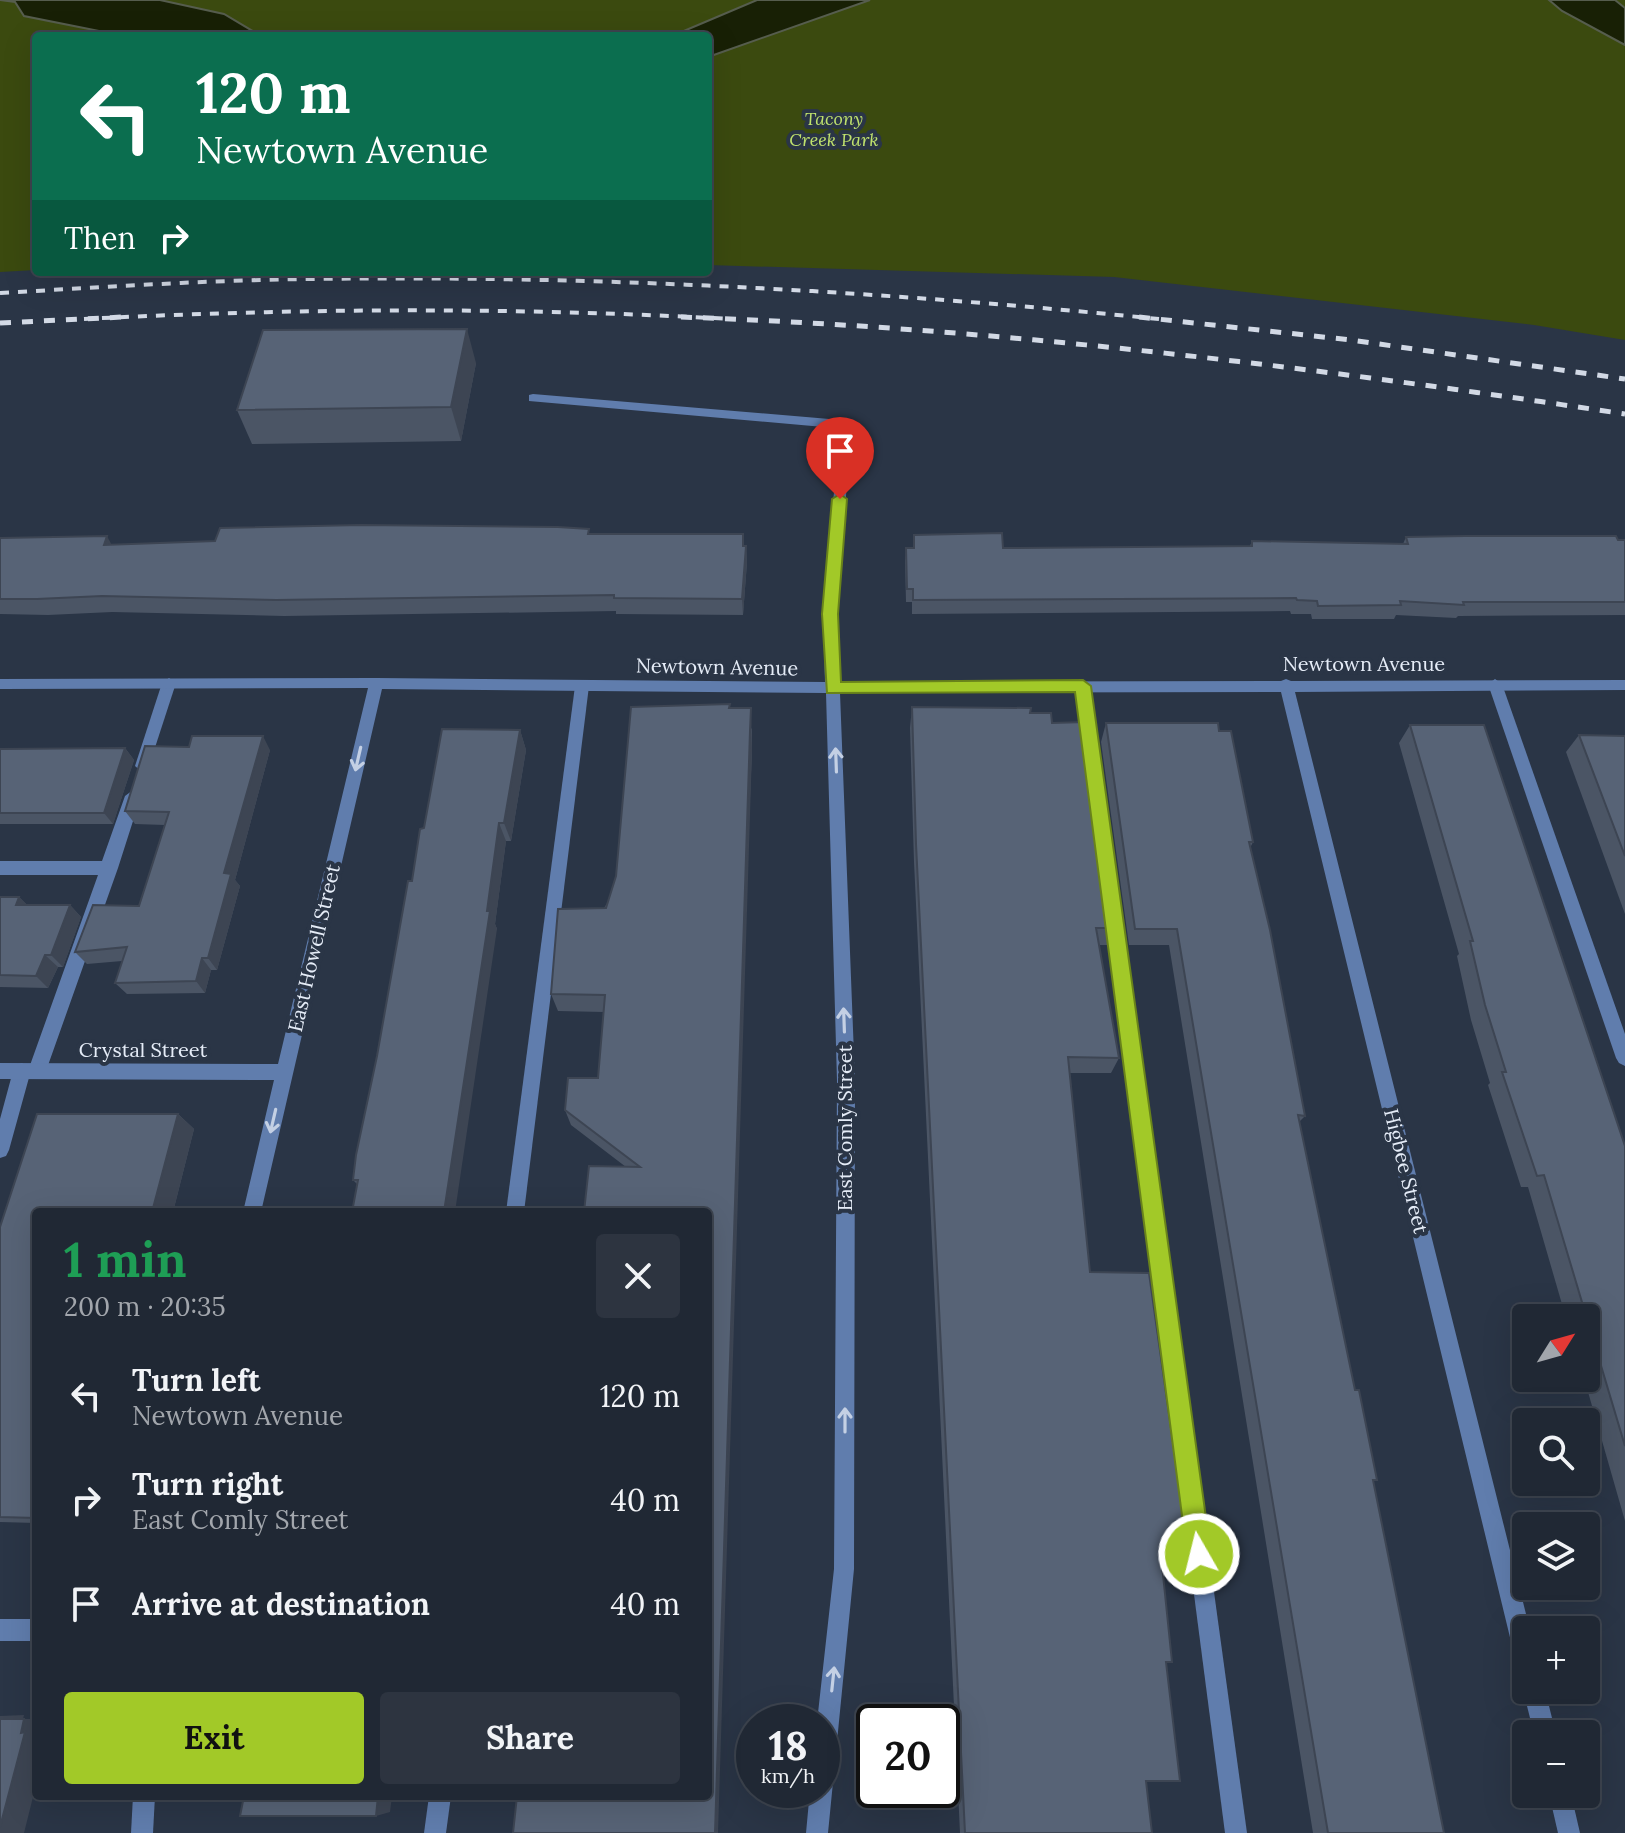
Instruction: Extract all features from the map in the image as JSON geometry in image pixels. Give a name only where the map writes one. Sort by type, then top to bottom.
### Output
[{"type":"street","name":"East Comly Street","points":[[533,398],[853,425],[842,470],[830,614],[846,1081],[844,1569],[830,1704]]},
{"type":"street","points":[[0,1150],[110,868],[169,683]]},
{"type":"street","name":"Newtown Avenue","points":[[0,684],[376,683],[833,688],[1625,685]]},
{"type":"street","name":"East Howell Street","points":[[253,1208],[376,683]]},
{"type":"street","name":"Higbee Street","points":[[1286,684],[1516,1616]]},
{"type":"street","points":[[1495,684],[1625,1058]]},
{"type":"street","points":[[516,1208],[582,686]]},
{"type":"street","points":[[1083,686],[1236,1833]]},
{"type":"street","points":[[0,868],[110,868]]},
{"type":"street","name":"Crystal Street","points":[[0,1071],[285,1072]]},
{"type":"street","points":[[0,1630],[32,1630]]},
{"type":"street","points":[[142,1833],[144,1800]]},
{"type":"street","points":[[435,1833],[439,1800]]},
{"type":"street","name":"East Comly Street","points":[[817,1833],[820,1808]]},
{"type":"street","points":[[1563,1808],[1569,1833]]},
{"type":"green space","name":"Tacony Creek Park","points":[[0,0],[1625,0],[1625,340],[1534,325],[1114,277],[712,265],[712,32],[32,32],[32,270],[0,272]]},
{"type":"shaded area","points":[[0,0],[160,0],[224,14],[254,32],[104,32],[24,16],[15,2]]},
{"type":"shaded area","points":[[757,0],[870,0],[712,56],[712,32],[681,32]]},
{"type":"shaded area","points":[[1549,0],[1615,0],[1625,8],[1625,45],[1562,11]]},
{"type":"building","points":[[467,329],[451,407],[237,410],[263,330]]},
{"type":"building","points":[[361,525],[558,527],[589,529],[588,534],[743,534],[743,546],[746,546],[742,599],[614,598],[614,595],[276,600],[102,596],[0,599],[0,538],[107,536],[104,545],[215,541],[220,528]]},
{"type":"building","points":[[1002,533],[1003,548],[1252,546],[1252,541],[1408,544],[1406,537],[1616,536],[1618,540],[1625,540],[1625,602],[1463,602],[1464,605],[1400,601],[1401,605],[1318,606],[1317,601],[1296,598],[913,600],[913,589],[907,589],[906,548],[914,548],[914,535]]},
{"type":"building","points":[[730,704],[729,708],[751,708],[715,1833],[513,1833],[517,1800],[712,1800],[712,1208],[584,1208],[589,1166],[640,1167],[565,1110],[568,1078],[598,1078],[605,995],[551,994],[558,909],[606,908],[616,876],[631,707]]},
{"type":"building","points":[[912,707],[1031,708],[1030,713],[1051,713],[1052,723],[1086,722],[1113,928],[1096,928],[1119,1058],[1068,1057],[1090,1272],[1149,1273],[1189,1555],[1161,1555],[1172,1662],[1166,1662],[1180,1781],[1146,1781],[1152,1833],[965,1833],[916,844]]},
{"type":"building","points":[[1106,723],[1218,723],[1219,731],[1231,731],[1253,842],[1249,842],[1270,930],[1305,1116],[1298,1115],[1355,1390],[1359,1390],[1377,1480],[1373,1480],[1444,1833],[1328,1833],[1177,929],[1135,929]]},
{"type":"building","points":[[1410,725],[1484,725],[1625,1146],[1625,1446],[1600,1362],[1600,1304],[1583,1304],[1544,1175],[1537,1176],[1502,1072],[1506,1072],[1485,1005],[1470,941],[1473,941]]},
{"type":"building","points":[[442,729],[520,730],[504,823],[499,823],[487,911],[490,911],[445,1208],[353,1208],[358,1180],[353,1180],[356,1155],[408,881],[412,881],[420,829],[424,828]]},
{"type":"building","points":[[1579,735],[1625,736],[1625,856]]},
{"type":"building","points":[[192,736],[263,736],[224,873],[231,874],[208,958],[202,958],[196,981],[115,983],[127,947],[75,952],[93,905],[139,906],[169,812],[125,811],[145,746],[189,747]]},
{"type":"building","points":[[125,748],[104,813],[0,813],[0,749]]},
{"type":"building","points":[[0,897],[19,897],[16,905],[70,905],[51,955],[45,955],[36,976],[0,975]]},
{"type":"building","points":[[37,1114],[178,1114],[153,1208],[32,1208],[32,1518],[0,1517],[0,1227]]},
{"type":"building","points":[[0,1719],[24,1719],[21,1733],[25,1732],[0,1827]]},
{"type":"building","points":[[243,1800],[378,1800],[376,1816],[240,1816]]},
{"type":"railway","points":[[0,293],[275,280],[526,280],[843,293],[1146,318]]},
{"type":"railway","points":[[84,319],[407,310],[569,312],[730,319]]},
{"type":"railway","points":[[0,323],[123,317]]},
{"type":"railway","points":[[681,317],[918,330],[1154,352],[1625,414]]},
{"type":"railway","points":[[1139,317],[1146,318]]},
{"type":"railway","points":[[1146,318],[1159,319]]},
{"type":"railway","points":[[1146,318],[1351,340],[1625,379]]},
{"type":"route","points":[[840,499],[830,614],[833,688],[1083,686],[1199,1554]]}]
